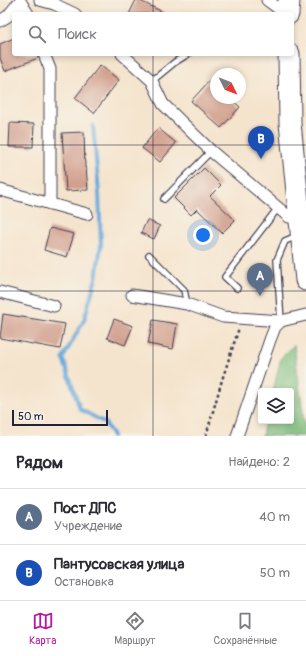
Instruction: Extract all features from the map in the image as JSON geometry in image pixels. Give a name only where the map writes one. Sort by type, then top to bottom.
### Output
[{"type":"highway","points":[[287,12],[289,0]]},
{"type":"highway","points":[[289,56],[290,123],[306,275]]},
{"type":"street","points":[[0,21],[8,16],[19,1],[33,0]]},
{"type":"street","points":[[40,0],[54,4],[71,12]]},
{"type":"street","points":[[267,0],[284,12]]},
{"type":"street","points":[[19,1],[27,12]]},
{"type":"street","points":[[45,56],[50,69],[50,204]]},
{"type":"street","points":[[124,56],[152,81],[163,104],[211,151],[300,227]]},
{"type":"street","points":[[0,190],[87,214]]},
{"type":"street","points":[[0,292],[54,306]]},
{"type":"street","points":[[132,295],[187,304],[223,317],[281,321],[306,315]]},
{"type":"street","points":[[237,436],[270,340],[275,327],[281,321]]},
{"type":"lane","points":[[152,81],[185,56]]},
{"type":"lane","points":[[164,199],[211,151]]},
{"type":"lane","points":[[238,288],[225,277],[278,208]]},
{"type":"lane","points":[[281,321],[277,260],[285,241],[300,227]]},
{"type":"lane","points":[[149,255],[184,290],[187,304]]},
{"type":"path","points":[[206,436],[222,380],[243,318]]},
{"type":"green space","points":[[294,345],[306,436],[262,436],[264,424],[294,424],[294,388],[274,388],[281,358]]},
{"type":"building","points":[[136,0],[138,0],[163,12],[130,12]]},
{"type":"building","points":[[12,39],[12,56],[38,56],[38,58],[5,71],[0,58],[0,44]]},
{"type":"building","points":[[100,65],[119,80],[94,113],[75,98]]},
{"type":"building","points":[[210,80],[210,104],[237,104],[240,107],[221,128],[191,101]]},
{"type":"building","points":[[10,123],[34,124],[33,147],[9,147]]},
{"type":"building","points":[[158,128],[176,143],[160,162],[142,148]]},
{"type":"building","points":[[84,132],[85,168],[88,190],[66,191],[62,133]]},
{"type":"building","points":[[204,168],[221,185],[210,196],[235,220],[222,233],[197,209],[191,215],[174,198]]},
{"type":"building","points":[[147,220],[160,226],[154,239],[141,233]]},
{"type":"building","points":[[50,228],[74,234],[67,257],[44,250]]},
{"type":"building","points":[[3,314],[65,324],[60,349],[0,338]]},
{"type":"building","points":[[114,319],[133,326],[125,345],[107,338]]},
{"type":"building","points":[[153,320],[177,324],[173,349],[148,344]]},
{"type":"waterway","points":[[93,125],[99,193],[101,245],[96,278],[84,320],[63,358],[80,409],[105,423],[113,436]]},
{"type":"place","name":"Пантусовская улица","points":[[261,159]]},
{"type":"place","name":"Пост ДПС","points":[[260,296]]}]
